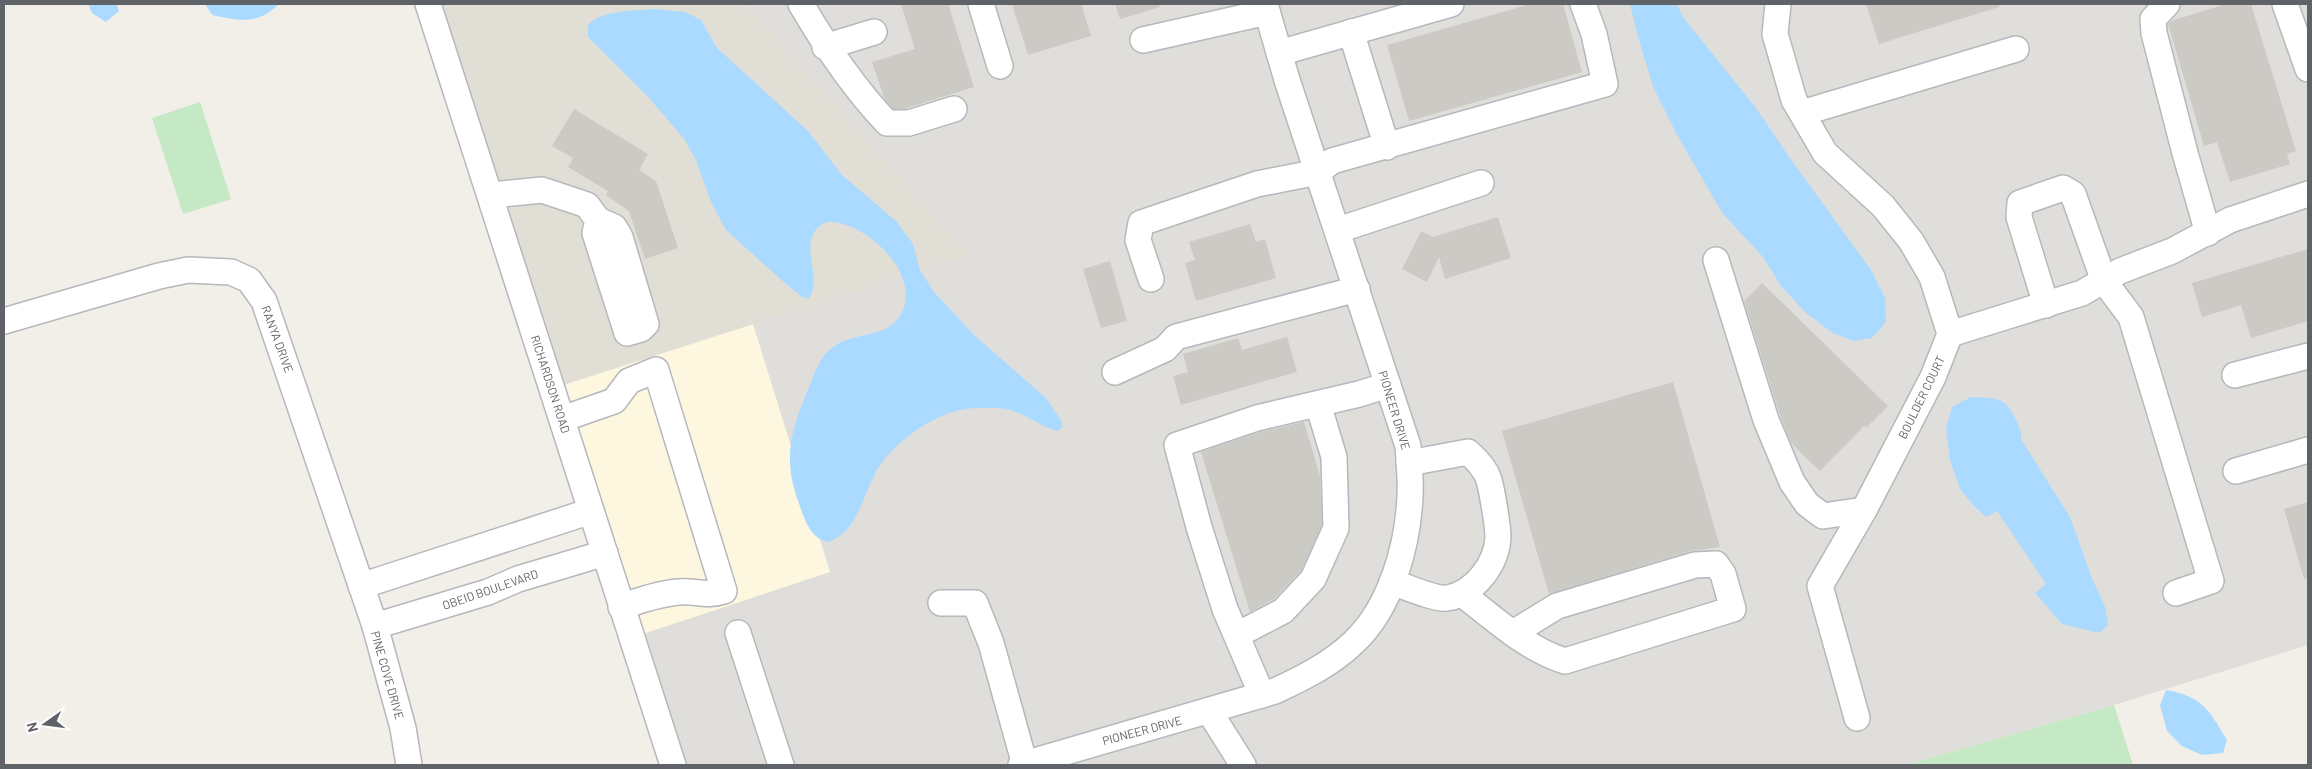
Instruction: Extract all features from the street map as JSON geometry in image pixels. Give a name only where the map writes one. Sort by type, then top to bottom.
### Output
[{"type":"street","name":"RICHARDSON ROAD","points":[[428,4],[673,765]]},
{"type":"street","points":[[801,4],[825,47],[860,95],[887,123],[909,123],[954,109]]},
{"type":"street","points":[[981,4],[1000,66]]},
{"type":"street","points":[[1279,53],[1451,4]]},
{"type":"street","points":[[1151,279],[1138,240],[1141,223],[1257,184],[1318,172],[1332,161],[1605,84],[1594,34],[1583,4]]},
{"type":"street","points":[[1778,4],[1775,34],[1794,100],[1825,153],[1883,206],[1911,241],[1932,277],[1950,334],[2046,306],[2082,293],[2120,272],[2172,251],[2230,220],[2308,194]]},
{"type":"street","points":[[2167,4],[2154,19],[2154,33],[2185,153],[2208,232]]},
{"type":"street","points":[[2285,4],[2308,69]]},
{"type":"street","points":[[1143,40],[1209,14],[1266,8]]},
{"type":"street","name":"PIONEER DRIVE","points":[[1024,765],[1262,695],[1303,678],[1332,660],[1354,642],[1370,622],[1392,582],[1402,551],[1410,495],[1408,446],[1279,53],[1266,8]]},
{"type":"street","points":[[825,47],[874,32]]},
{"type":"street","points":[[1351,32],[1387,146]]},
{"type":"street","points":[[1802,113],[2016,49]]},
{"type":"street","points":[[1338,230],[1481,183]]},
{"type":"street","points":[[2046,306],[2019,217],[2020,203],[2063,188],[2073,194],[2104,281],[2131,316],[2211,582],[2176,593]]},
{"type":"street","points":[[491,196],[542,190],[587,205],[598,220],[614,227],[620,237],[646,324],[641,329],[627,333]]},
{"type":"street","points":[[1716,260],[1766,420],[1792,482],[1806,504],[1823,516],[1864,510]]},
{"type":"street","name":"RANYA DRIVE","points":[[4,321],[159,276],[188,270],[231,272],[248,280],[264,301],[361,586]]},
{"type":"street","points":[[1116,372],[1165,349],[1176,337],[1357,289]]},
{"type":"street","name":"BOULDER COURT","points":[[1857,718],[1820,586],[1864,510],[1933,377],[1950,334]]},
{"type":"street","points":[[2235,375],[2308,356]]},
{"type":"street","points":[[562,419],[614,401],[629,381],[656,370],[724,591],[711,595],[680,592],[644,599],[622,608]]},
{"type":"street","points":[[1262,695],[1225,609],[1178,445],[1256,418],[1388,385]]},
{"type":"street","points":[[1237,635],[1283,610],[1313,579],[1336,528],[1334,457],[1318,404]]},
{"type":"street","points":[[2236,471],[2308,450]]},
{"type":"street","points":[[1392,582],[1445,599],[1462,594],[1476,582],[1490,565],[1498,538],[1489,479],[1468,452],[1408,463]]},
{"type":"street","points":[[361,586],[591,510]]},
{"type":"street","name":"OBEID BOULEVARD","points":[[375,626],[488,592],[518,579],[605,553]]},
{"type":"street","points":[[1462,594],[1514,634],[1551,656],[1565,661],[1733,609],[1723,574],[1716,564],[1694,565],[1557,606],[1514,634]]},
{"type":"street","name":"PINE COVE DRIVE","points":[[361,586],[375,626],[403,728],[408,765]]},
{"type":"street","points":[[941,603],[975,603],[991,643],[1024,765]]},
{"type":"street","points":[[738,633],[781,765]]},
{"type":"street","points":[[1209,711],[1243,765]]},
{"type":"shaded area","points":[[433,4],[745,4],[969,255],[554,388]]},
{"type":"shaded area","points":[[745,4],[2308,4],[2308,645],[2114,705],[1906,765],[685,765],[643,634],[830,572],[753,324],[969,255]]},
{"type":"shaded area","points":[[753,324],[831,572],[643,634],[566,384]]},
{"type":"green space","points":[[200,102],[231,199],[183,214],[152,118]]},
{"type":"green space","points":[[2114,705],[2133,765],[1906,765]]},
{"type":"water","points":[[88,4],[117,4],[119,11],[106,22],[92,13]]},
{"type":"water","points":[[205,4],[279,4],[271,11],[256,18],[240,20],[212,15]]},
{"type":"water","points":[[1630,4],[1677,4],[1683,17],[1756,108],[1871,270],[1885,298],[1886,322],[1872,338],[1853,341],[1833,333],[1806,313],[1781,286],[1763,257],[1723,214],[1676,133],[1653,87]]},
{"type":"water","points":[[654,9],[685,12],[701,20],[717,48],[808,131],[842,175],[897,222],[913,244],[920,270],[934,292],[974,335],[1046,398],[1062,422],[1062,427],[1058,431],[1006,409],[972,408],[945,415],[911,434],[890,452],[871,481],[853,522],[838,537],[828,542],[821,540],[811,531],[797,498],[790,467],[794,427],[799,413],[816,369],[829,350],[852,338],[882,330],[897,320],[903,310],[906,296],[904,283],[899,269],[890,257],[868,236],[843,224],[829,222],[821,225],[814,233],[811,241],[810,251],[814,282],[808,299],[802,297],[779,278],[726,230],[711,202],[696,160],[685,140],[649,98],[588,37],[588,25],[601,16],[619,12]]},
{"type":"water","points":[[1971,397],[1993,398],[2008,406],[2019,427],[2021,439],[2070,517],[2091,576],[2105,607],[2108,625],[2099,633],[2062,624],[2035,593],[2046,584],[1997,511],[1986,517],[1960,489],[1950,460],[1946,428],[1952,407]]},
{"type":"water","points":[[2166,690],[2188,696],[2203,706],[2215,720],[2227,740],[2223,753],[2202,755],[2182,746],[2167,731],[2160,705]]},
{"type":"building","points":[[901,4],[948,4],[974,87],[904,109],[893,109],[885,100],[872,62],[915,49]]},
{"type":"building","points":[[1012,4],[1081,4],[1091,36],[1028,55]]},
{"type":"building","points":[[1115,4],[1159,4],[1160,7],[1120,19]]},
{"type":"building","points":[[1530,4],[1563,4],[1582,72],[1409,121],[1387,45]]},
{"type":"building","points":[[1866,4],[1999,4],[1999,7],[1879,44]]},
{"type":"building","points":[[2226,4],[2251,4],[2296,151],[2287,154],[2290,164],[2230,182],[2217,142],[2204,146],[2168,24],[2171,21]]},
{"type":"building","points":[[574,109],[648,154],[639,170],[656,181],[678,248],[645,259],[629,211],[606,195],[608,191],[568,167],[573,158],[552,146]]},
{"type":"building","points":[[1498,217],[1511,258],[1445,279],[1439,257],[1427,282],[1402,269],[1421,231],[1433,237]]},
{"type":"building","points":[[1250,224],[1256,242],[1265,239],[1276,278],[1196,301],[1185,263],[1195,260],[1189,242]]},
{"type":"building","points":[[2308,249],[2308,321],[2251,338],[2241,305],[2202,317],[2192,283]]},
{"type":"building","points":[[1110,261],[1127,321],[1101,328],[1083,269]]},
{"type":"building","points":[[1762,283],[1888,406],[1866,428],[1864,426],[1820,471],[1791,443],[1780,415],[1744,301]]},
{"type":"building","points":[[1287,337],[1297,372],[1181,405],[1173,376],[1188,372],[1183,354],[1238,338],[1242,350]]},
{"type":"building","points":[[1673,382],[1720,547],[1691,551],[1549,594],[1502,431]]},
{"type":"building","points":[[1304,422],[1320,476],[1322,525],[1301,571],[1274,599],[1250,612],[1201,452],[1261,432]]},
{"type":"building","points":[[2308,502],[2308,578],[2304,579],[2284,509]]}]
